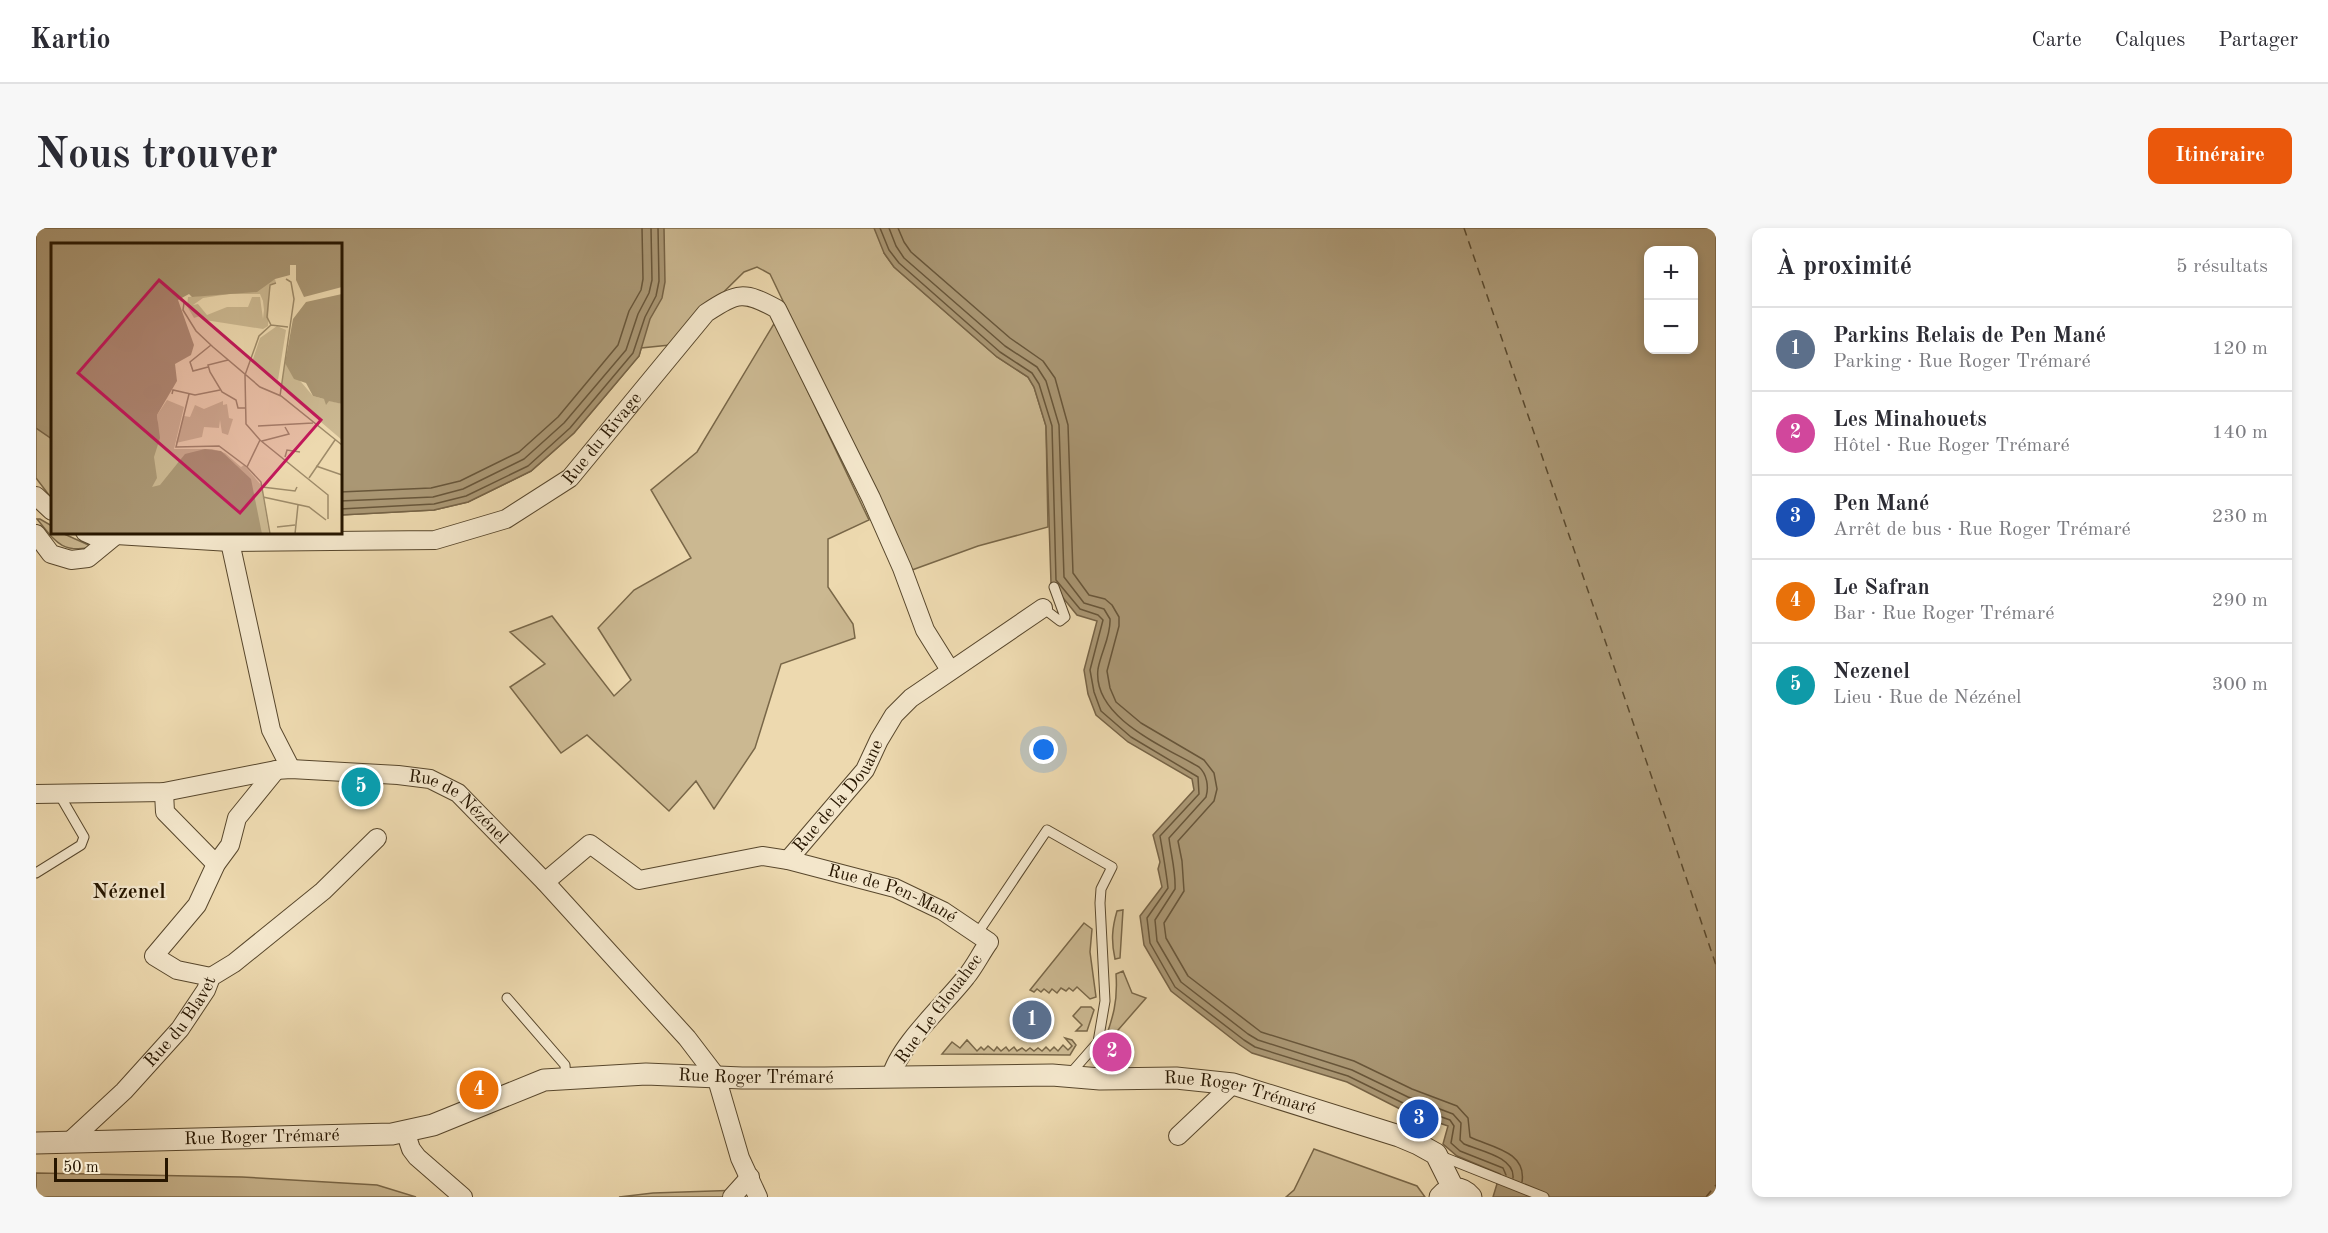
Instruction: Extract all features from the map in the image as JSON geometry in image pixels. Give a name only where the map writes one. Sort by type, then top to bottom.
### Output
[{"type":"street","name":"Rue du Rivage","points":[[90,534],[230,542],[435,540],[507,519],[570,478],[706,313],[730,297],[753,296],[777,309],[871,498],[902,568],[925,630],[950,670]]},
{"type":"street","points":[[36,500],[51,510]]},
{"type":"street","points":[[36,534],[51,554],[71,560],[88,558],[116,535]]},
{"type":"street","points":[[211,977],[177,970],[154,956],[197,905],[216,864],[230,845],[237,818],[283,770],[230,542]]},
{"type":"street","name":"Rue de la Douane","points":[[545,882],[590,844],[639,880],[762,856],[788,860],[865,770],[894,715],[911,698],[1043,608]]},
{"type":"street","name":"Rue de Nézénel","points":[[36,795],[164,792],[283,770],[398,775],[430,779],[458,793],[545,882],[687,1038],[716,1076]]},
{"type":"street","points":[[164,792],[165,812],[216,864]]},
{"type":"street","name":"Rue du Blavet","points":[[69,1142],[124,1090],[180,1029],[206,990],[211,977],[234,963],[323,891],[378,838]]},
{"type":"street","name":"Rue de Pen-Mané","points":[[788,860],[895,888],[943,912],[983,938]]},
{"type":"street","name":"Rue Le Glouahec","points":[[891,1077],[894,1066],[909,1044],[967,976],[983,938]]},
{"type":"street","name":"Rue Roger Trémaré","points":[[36,1143],[392,1134],[433,1125],[544,1080],[646,1074],[742,1078],[1069,1076],[1100,1079],[1176,1078],[1233,1084],[1399,1136],[1436,1154]]},
{"type":"street","points":[[716,1076],[740,1158],[758,1197]]},
{"type":"street","points":[[1178,1136],[1233,1084]]},
{"type":"street","points":[[405,1131],[411,1149],[417,1157],[463,1197]]},
{"type":"street","points":[[1436,1154],[1455,1194]]},
{"type":"street","points":[[732,1197],[750,1177]]},
{"type":"lane","points":[[1043,608],[1060,621],[1065,617],[1054,587]]},
{"type":"lane","points":[[36,873],[81,845],[84,837],[59,794]]},
{"type":"lane","points":[[983,938],[1047,830],[1112,867],[1101,889],[1105,1001],[1098,1042],[1069,1076]]},
{"type":"lane","points":[[507,998],[565,1065],[566,1079]]},
{"type":"lane","points":[[1436,1154],[1544,1197]]},
{"type":"shaded area","points":[[36,228],[924,228],[884,253],[894,267],[997,357],[1028,377],[1034,387],[1046,426],[1048,527],[978,546],[912,570],[770,274],[757,267],[744,272],[670,345],[641,348],[639,356],[574,433],[531,471],[468,502],[434,510],[342,515],[342,243],[51,243],[51,498],[36,478]]},
{"type":"shaded area","points":[[775,322],[869,520],[828,539],[828,587],[853,624],[855,638],[781,664],[755,748],[714,809],[696,781],[669,811],[587,735],[561,753],[510,687],[545,664],[510,632],[552,616],[614,696],[631,680],[598,628],[634,590],[691,558],[651,490],[697,452]]},
{"type":"shaded area","points":[[37,519],[51,525],[51,534],[64,534],[93,547],[73,549],[54,539]]},
{"type":"shaded area","points":[[1123,910],[1120,958],[1115,959],[1114,923],[1117,911]]},
{"type":"shaded area","points":[[1084,923],[1092,929],[1090,952],[1096,997],[1090,999],[1077,987],[1073,991],[1069,988],[1066,991],[1061,988],[1057,993],[1052,989],[1049,993],[1044,989],[1041,992],[1037,989],[1034,992],[1030,990]]},
{"type":"shaded area","points":[[1123,971],[1132,993],[1146,998],[1105,1045],[1115,1001],[1116,974]]},
{"type":"shaded area","points":[[1081,1007],[1091,1007],[1094,1010],[1087,1031],[1076,1031],[1082,1025],[1073,1016]]},
{"type":"shaded area","points":[[1065,1038],[1072,1040],[1076,1045],[1070,1055],[942,1054],[952,1042],[960,1048],[967,1040],[977,1051],[981,1047],[984,1050],[988,1046],[994,1051],[997,1047],[1001,1051],[1006,1047],[1009,1051],[1014,1047],[1017,1051],[1022,1048],[1026,1051],[1030,1048],[1034,1051],[1038,1048],[1042,1051],[1046,1047],[1050,1051],[1054,1047],[1058,1051],[1063,1045],[1068,1050],[1072,1046]]},
{"type":"shaded area","points":[[1314,1149],[1417,1186],[1425,1197],[1286,1197],[1294,1190]]},
{"type":"shaded area","points":[[36,1173],[242,1177],[377,1185],[416,1197],[36,1197]]},
{"type":"shaded area","points":[[742,1190],[745,1197],[619,1197],[653,1193]]},
{"type":"water","points":[[36,228],[664,228],[665,282],[662,298],[650,319],[639,356],[574,433],[531,471],[468,502],[434,510],[342,515],[342,243],[51,243],[51,438],[36,428]]},
{"type":"water","points":[[874,228],[1716,228],[1716,1197],[1493,1197],[1500,1174],[1457,1156],[1443,1144],[1448,1126],[1402,1110],[1347,1082],[1252,1053],[1171,991],[1144,945],[1140,916],[1162,887],[1158,869],[1160,862],[1153,835],[1194,790],[1192,779],[1128,742],[1096,715],[1088,694],[1084,670],[1097,621],[1077,615],[1051,583],[1046,426],[1034,387],[1028,377],[997,357],[894,267],[884,253]]},
{"type":"ferry route","points":[[1464,228],[1716,965]]},
{"type":"ferry route","points":[[1706,1197],[1716,1185]]},
{"type":"place","name":"Nezenel","points":[[361,787]]},
{"type":"place","name":"Parkins Relais de Pen Mané","points":[[1032,1020]]},
{"type":"place","name":"Les Minahouets","points":[[1112,1052]]},
{"type":"place","name":"Le Safran","points":[[479,1090]]},
{"type":"place","name":"Pen Mané","points":[[1419,1119]]},
{"type":"district","name":"Nézenel","points":[[129,892]]}]
